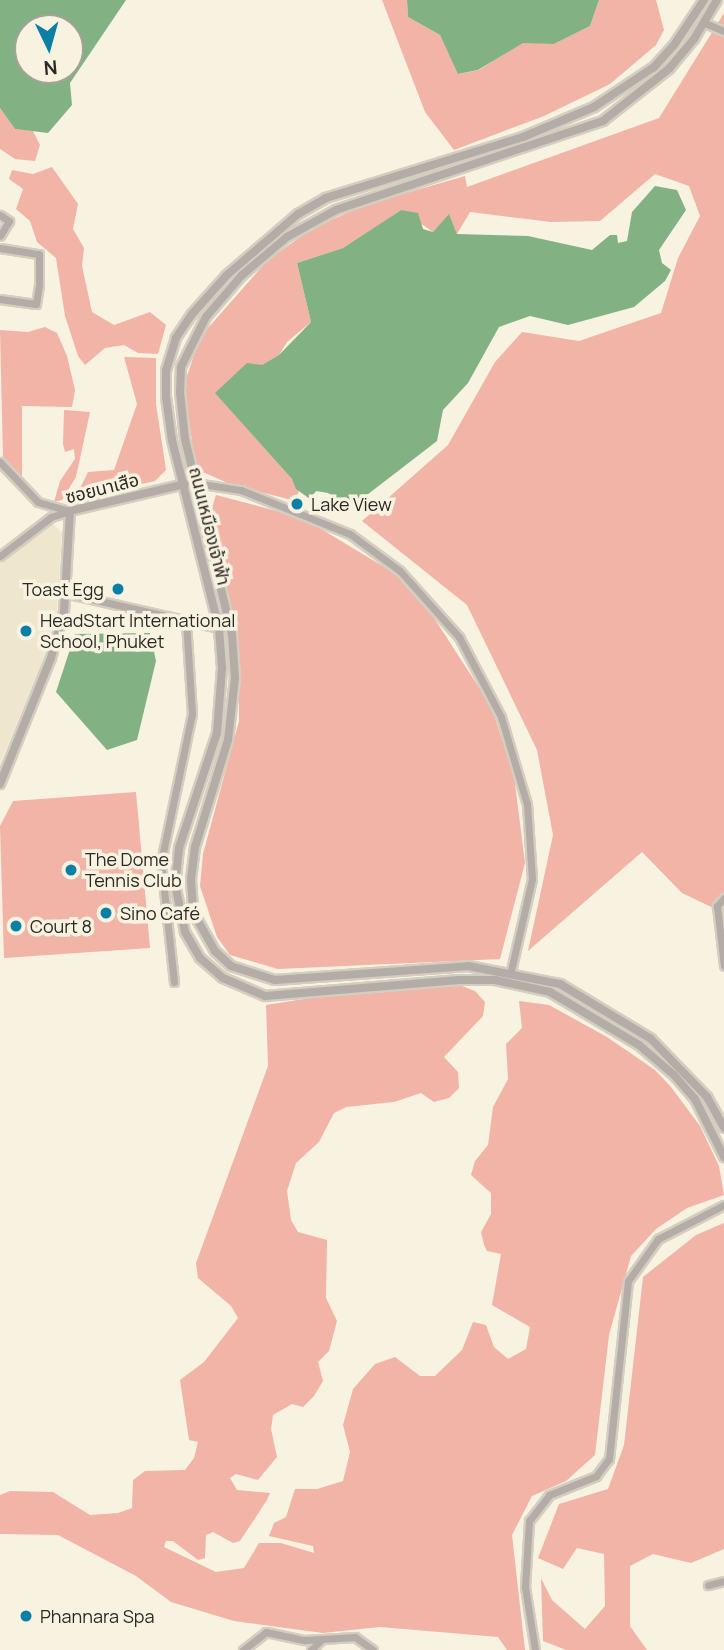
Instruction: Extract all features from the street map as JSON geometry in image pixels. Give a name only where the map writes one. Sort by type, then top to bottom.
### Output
[{"type":"street","name":"ถนนเหมืองเจ้าฟ้า","points":[[704,0],[674,45],[654,67],[594,107],[523,137],[326,198],[275,230],[227,275],[176,338],[166,371],[172,440],[219,628],[223,685],[218,724],[179,848],[175,884],[179,912],[200,958],[223,978],[265,996],[459,980],[495,980],[550,992],[639,1045],[674,1074],[695,1099],[724,1157]]},
{"type":"street","name":"ถนนเหมืองเจ้าฟ้า","points":[[717,0],[705,23],[670,68],[603,121],[336,210],[287,237],[242,275],[191,341],[181,367],[185,439],[232,635],[235,678],[228,740],[195,847],[193,912],[201,932],[231,966],[254,977],[301,980],[468,967],[511,971],[559,984],[652,1039],[707,1097],[724,1128]]},
{"type":"street","points":[[705,23],[724,31]]},
{"type":"street","points":[[594,107],[603,121]]},
{"type":"street","points":[[0,215],[9,221],[0,236]]},
{"type":"street","points":[[0,248],[39,254],[36,304],[0,299]]},
{"type":"street","points":[[172,440],[185,439]]},
{"type":"street","points":[[0,462],[37,502],[70,511],[65,593],[51,658],[0,784]]},
{"type":"street","points":[[195,483],[241,490],[350,534],[400,571],[459,637],[501,718],[527,804],[532,879],[511,971]]},
{"type":"street","name":"ซอยนาเสือ","points":[[0,556],[51,517],[195,483]]},
{"type":"street","points":[[65,593],[219,628]]},
{"type":"street","points":[[174,982],[161,862],[192,714],[186,620]]},
{"type":"street","points":[[724,898],[717,906],[724,966]]},
{"type":"street","points":[[301,980],[302,995]]},
{"type":"street","points":[[535,1650],[524,1587],[529,1521],[549,1495],[596,1476],[609,1459],[628,1281],[657,1239],[724,1205]]},
{"type":"street","points":[[708,1585],[724,1581]]},
{"type":"street","points":[[243,1650],[266,1632],[321,1640],[355,1637],[373,1650]]},
{"type":"street","points":[[311,1650],[321,1640]]},
{"type":"shaded area","points":[[0,0],[126,0],[84,62],[84,14],[14,14],[14,84],[70,84],[72,105],[48,133],[15,129],[0,108]]},
{"type":"shaded area","points":[[382,0],[407,0],[408,17],[440,35],[459,74],[479,70],[523,42],[554,44],[590,26],[599,0],[656,0],[664,30],[656,45],[610,84],[544,116],[454,150],[425,112]]},
{"type":"shaded area","points":[[407,0],[599,0],[590,26],[554,44],[523,43],[478,70],[458,74],[440,35],[408,17]]},
{"type":"shaded area","points":[[724,13],[724,913],[682,893],[642,852],[528,951],[553,835],[537,750],[467,605],[362,521],[448,445],[495,362],[522,332],[579,341],[661,313],[678,258],[700,216],[689,186],[655,174],[600,221],[551,222],[470,212],[457,234],[449,215],[433,232],[401,210],[343,248],[297,263],[311,322],[287,342],[279,355],[216,393],[292,479],[299,491],[295,501],[230,484],[196,469],[184,385],[200,337],[267,261],[311,229],[365,205],[465,176],[467,187],[659,118]]},
{"type":"shaded area","points":[[0,108],[15,129],[33,131],[40,145],[35,161],[15,159],[0,149]]},
{"type":"shaded area","points":[[52,167],[78,204],[73,229],[84,248],[82,266],[92,312],[114,325],[150,312],[166,325],[158,354],[138,353],[124,345],[105,348],[85,365],[78,356],[65,316],[56,258],[37,242],[30,221],[16,209],[23,189],[9,179],[12,170],[33,174]]},
{"type":"shaded area","points":[[655,186],[677,190],[686,210],[659,250],[662,263],[671,270],[665,281],[634,307],[568,325],[530,316],[499,327],[468,383],[443,410],[437,441],[350,508],[328,493],[316,491],[310,499],[296,489],[292,479],[215,393],[247,363],[262,365],[279,355],[311,322],[297,263],[343,248],[401,210],[418,213],[423,229],[433,232],[449,214],[457,234],[528,236],[592,250],[610,235],[617,235],[618,243],[627,241],[632,212]]},
{"type":"shaded area","points":[[45,327],[57,333],[67,356],[75,390],[72,407],[22,406],[22,478],[3,458],[0,330],[28,332]]},
{"type":"shaded area","points":[[124,357],[156,358],[156,404],[166,470],[155,481],[75,499],[88,472],[114,470],[137,404]]},
{"type":"shaded area","points":[[64,410],[90,412],[76,477],[62,500],[54,502],[60,481],[75,459],[74,449],[65,452],[63,444]]},
{"type":"shaded area","points":[[216,495],[303,518],[394,573],[434,618],[491,706],[514,776],[525,863],[500,959],[278,969],[230,955],[217,937],[200,886],[203,854],[239,721],[239,674],[237,640],[208,521]]},
{"type":"shaded area","name":"HeadStart International School, Phuket","points":[[53,524],[62,533],[57,611],[42,662],[0,764],[0,563]]},
{"type":"shaded area","points":[[150,633],[156,661],[137,740],[107,750],[56,692],[75,634]]},
{"type":"shaded area","name":"The Dome Tennis Club","points":[[136,792],[150,948],[4,958],[0,826],[13,801]]},
{"type":"shaded area","points":[[462,986],[475,991],[485,1002],[483,1016],[444,1057],[458,1072],[459,1088],[449,1098],[434,1102],[421,1093],[394,1102],[346,1107],[334,1113],[319,1142],[296,1163],[287,1191],[291,1220],[298,1232],[327,1240],[326,1298],[337,1321],[329,1351],[318,1362],[323,1381],[314,1396],[303,1407],[292,1404],[273,1415],[271,1429],[277,1457],[258,1480],[236,1474],[230,1478],[237,1490],[270,1493],[267,1500],[240,1541],[233,1543],[213,1532],[206,1535],[205,1558],[198,1560],[173,1541],[166,1541],[164,1547],[216,1572],[244,1568],[259,1543],[281,1543],[314,1553],[313,1546],[269,1536],[274,1523],[286,1517],[295,1489],[317,1489],[343,1481],[350,1452],[343,1425],[353,1389],[375,1364],[395,1357],[420,1376],[435,1376],[462,1350],[473,1322],[486,1325],[494,1347],[508,1359],[526,1349],[530,1327],[492,1305],[501,1254],[487,1251],[484,1245],[481,1232],[491,1214],[491,1193],[471,1175],[475,1161],[488,1145],[493,1107],[508,1079],[506,1044],[522,1028],[519,1001],[549,1005],[607,1037],[655,1070],[671,1087],[700,1126],[719,1166],[724,1195],[687,1208],[656,1229],[631,1256],[609,1335],[595,1455],[566,1481],[532,1496],[512,1535],[525,1650],[507,1650],[498,1637],[380,1627],[323,1633],[234,1621],[171,1602],[136,1576],[58,1535],[0,1534],[0,1495],[10,1491],[53,1492],[90,1515],[118,1513],[132,1508],[133,1480],[145,1471],[185,1470],[194,1458],[198,1442],[189,1440],[180,1380],[204,1362],[238,1318],[231,1306],[198,1278],[196,1263],[268,1066],[266,1005],[374,988]]},
{"type":"shaded area","points":[[724,1223],[724,1549],[691,1563],[653,1554],[630,1566],[630,1626],[647,1650],[566,1650],[543,1641],[541,1578],[552,1600],[585,1629],[605,1606],[604,1554],[577,1548],[563,1569],[538,1558],[559,1504],[608,1489],[624,1445],[643,1277],[696,1235]]},
{"type":"place","name":"Lake View","points":[[297,504]]},
{"type":"place","name":"Toast Egg","points":[[118,589]]},
{"type":"place","name":"HeadStart International School, Phuket","points":[[26,631]]},
{"type":"place","name":"The Dome Tennis Club","points":[[71,870]]},
{"type":"place","name":"Sino Café","points":[[106,913]]},
{"type":"place","name":"Court 8","points":[[16,926]]},
{"type":"place","name":"Phannara Spa","points":[[26,1616]]}]
